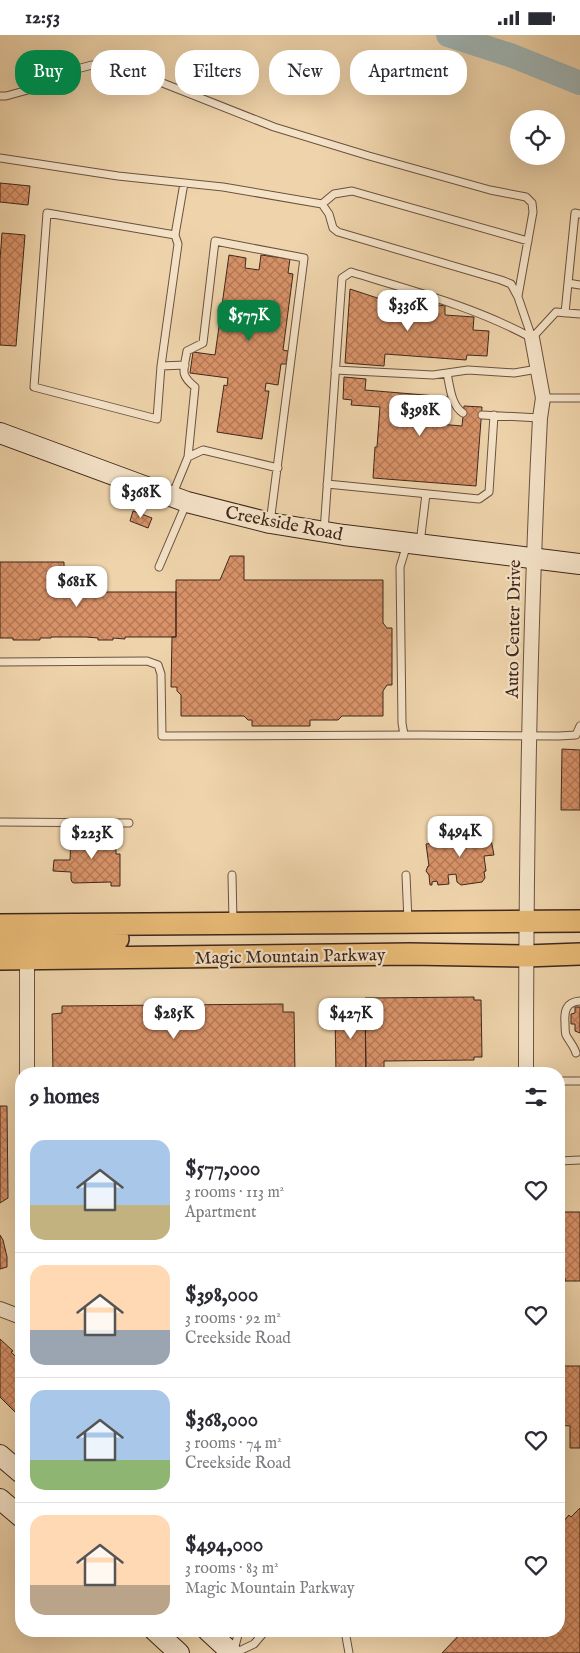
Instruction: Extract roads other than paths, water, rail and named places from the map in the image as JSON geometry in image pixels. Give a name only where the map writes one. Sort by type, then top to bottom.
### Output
[{"type":"main road","name":"Magic Mountain Parkway","points":[[0,925],[580,921]]},
{"type":"main road","points":[[27,959],[33,948],[40,944],[53,941],[140,938],[165,924]]},
{"type":"main road","points":[[0,944],[15,942],[20,938],[26,925]]},
{"type":"main road","name":"Magic Mountain Parkway","points":[[0,959],[580,955]]},
{"type":"street","name":"Auto Center Drive","points":[[526,1067],[526,922],[533,558],[540,418],[543,398],[532,338]]},
{"type":"street","name":"Creekside Road","points":[[0,433],[180,499],[270,523],[414,544],[580,563]]},
{"type":"street","points":[[27,959],[28,1067]]},
{"type":"street","points":[[0,1309],[15,1315]]},
{"type":"street","points":[[0,1455],[15,1468]]},
{"type":"street","points":[[0,1499],[15,1512]]},
{"type":"street","points":[[162,1637],[179,1653]]},
{"type":"street","points":[[215,1637],[234,1653]]},
{"type":"lane","points":[[0,96],[35,87],[77,69],[92,65],[106,65],[155,80],[234,112],[293,133],[368,157],[490,190],[526,197],[532,203],[533,211],[518,296]]},
{"type":"lane","points":[[0,157],[118,176],[223,187],[322,204],[329,214],[333,228],[338,232],[511,284],[518,296],[532,338]]},
{"type":"lane","points":[[175,235],[47,213],[34,387],[157,419],[160,366],[178,243],[175,235],[184,183]]},
{"type":"lane","points":[[322,204],[334,194],[352,191],[528,241]]},
{"type":"lane","points":[[565,313],[575,213],[580,214]]},
{"type":"lane","points":[[159,567],[180,499],[188,457],[195,387],[186,380],[183,374],[187,351],[203,343],[215,241],[304,258],[270,523]]},
{"type":"lane","points":[[571,249],[580,250]]},
{"type":"lane","points":[[324,532],[342,278],[351,273],[480,313],[505,323],[532,338]]},
{"type":"lane","points":[[568,283],[580,285]]},
{"type":"lane","points":[[532,338],[556,312],[580,313]]},
{"type":"lane","points":[[160,366],[185,365]]},
{"type":"lane","points":[[334,370],[434,375],[468,370],[514,373],[538,369]]},
{"type":"lane","points":[[447,373],[457,409],[463,413]]},
{"type":"lane","points":[[543,398],[580,398]]},
{"type":"lane","points":[[482,415],[540,418]]},
{"type":"lane","points":[[327,485],[479,499],[489,492],[494,415]]},
{"type":"lane","points":[[188,457],[203,450],[278,469]]},
{"type":"lane","points":[[404,735],[402,723],[400,567],[414,544],[426,494]]},
{"type":"lane","points":[[0,662],[147,661],[158,665],[162,674],[162,736],[558,736],[576,735],[580,726]]},
{"type":"lane","points":[[0,822],[129,823]]},
{"type":"lane","points":[[232,875],[233,924]]},
{"type":"lane","points":[[406,875],[408,921]]},
{"type":"lane","points":[[576,1053],[565,1034],[564,1013],[571,1003],[580,1001]]},
{"type":"lane","points":[[565,1081],[580,1081]]},
{"type":"lane","points":[[565,1161],[580,1161]]},
{"type":"lane","points":[[234,1653],[238,1637]]},
{"type":"lane","points":[[234,1653],[254,1644],[260,1637]]},
{"type":"lane","points":[[346,1637],[349,1653]]},
{"type":"waterway","points":[[448,35],[510,55],[580,83]]}]
